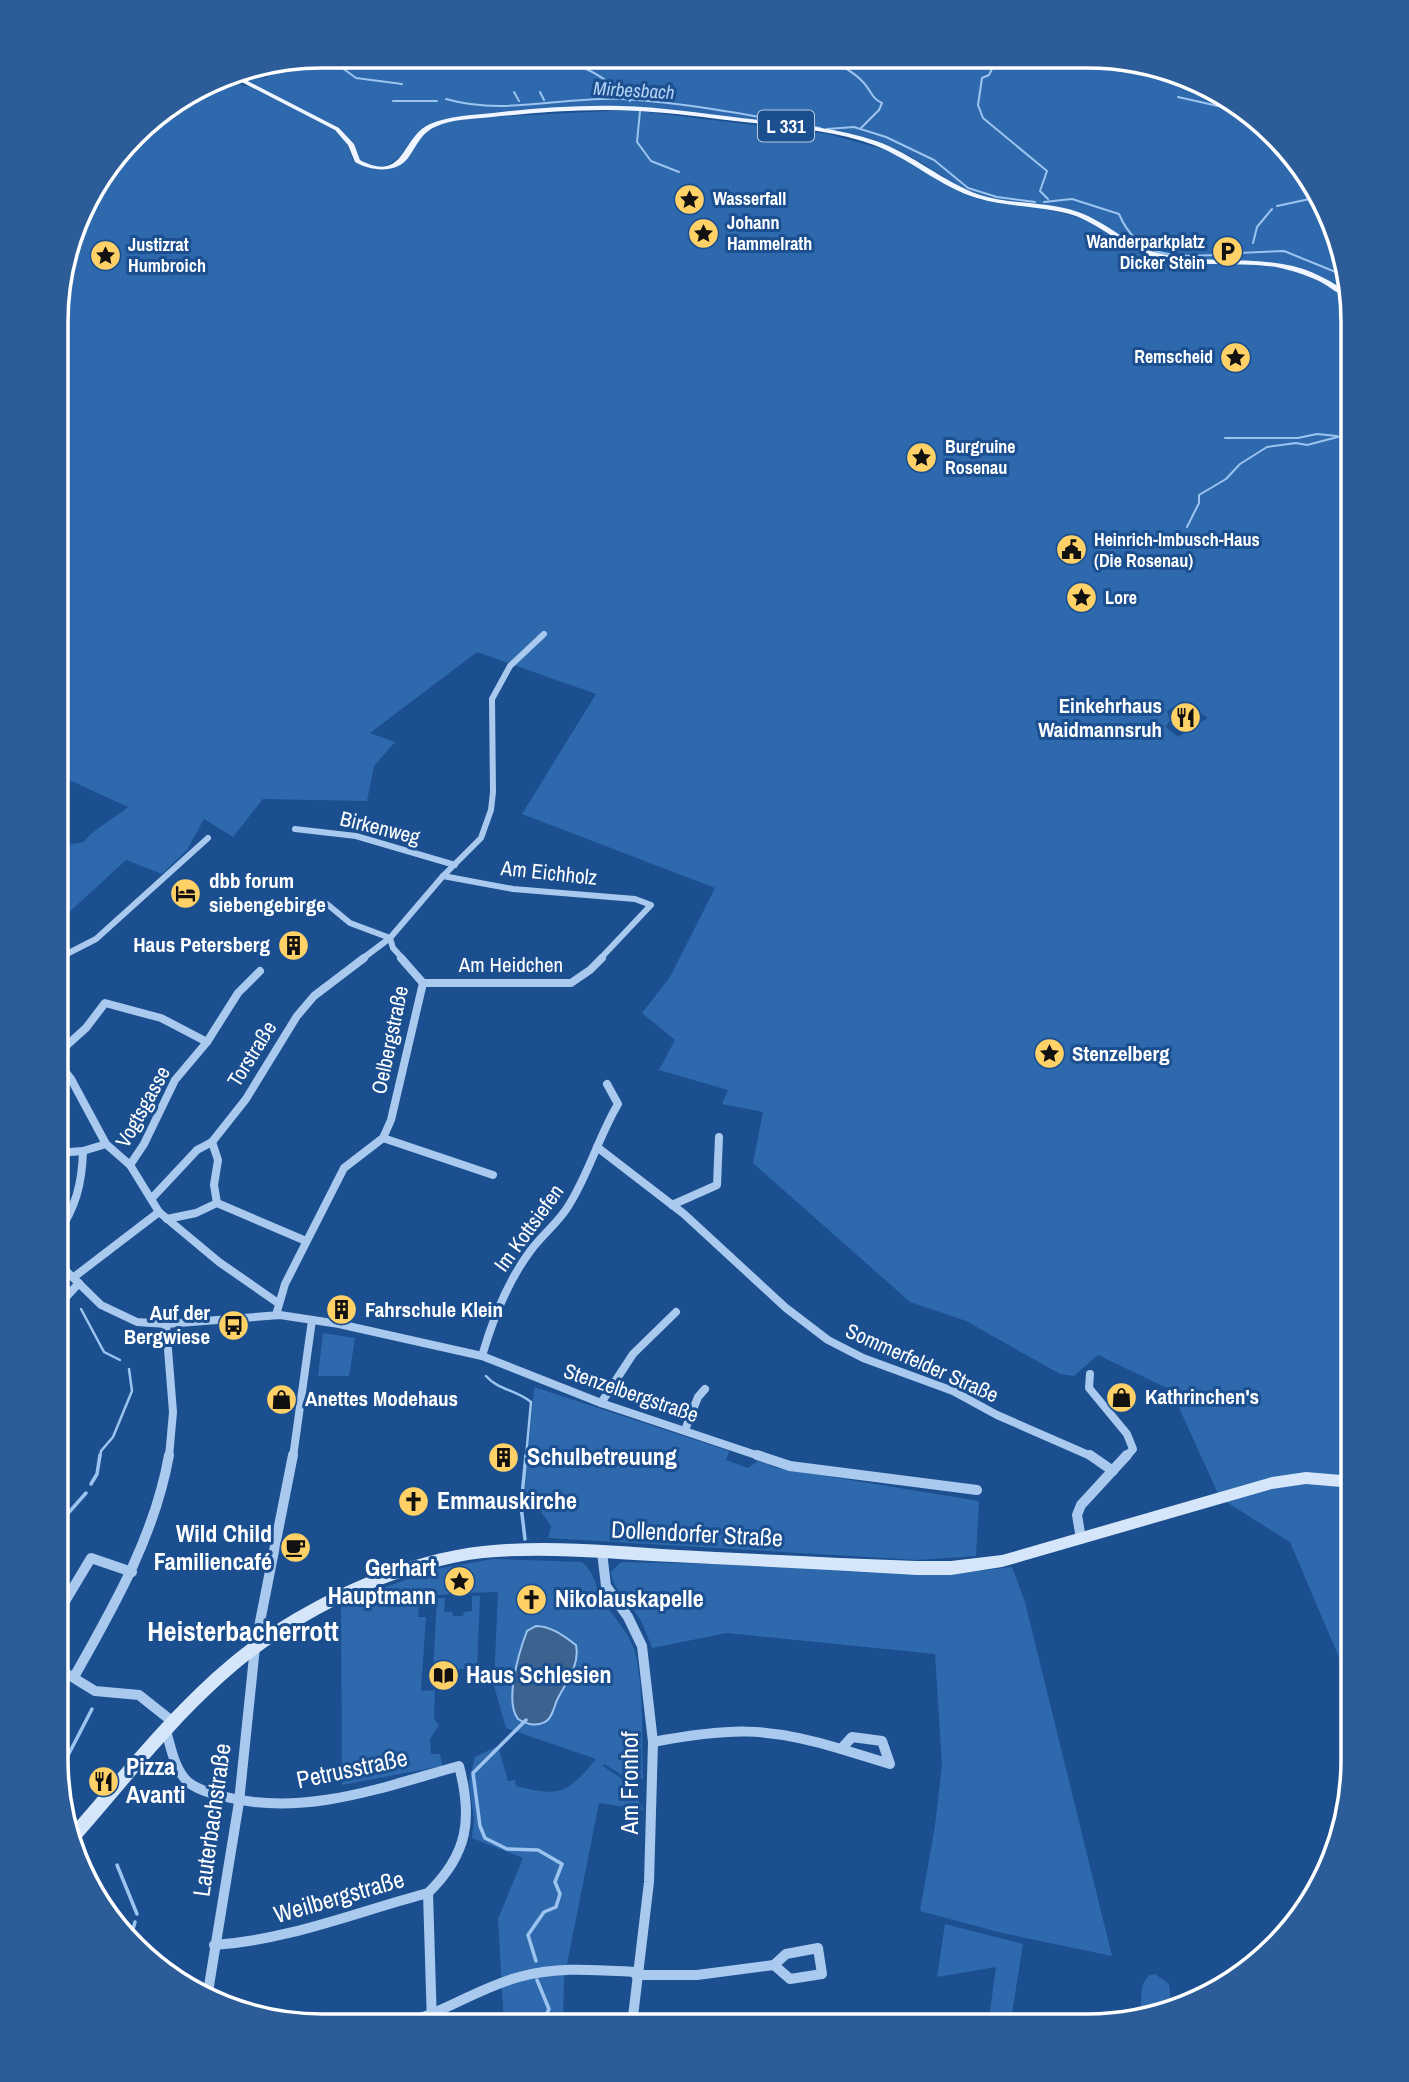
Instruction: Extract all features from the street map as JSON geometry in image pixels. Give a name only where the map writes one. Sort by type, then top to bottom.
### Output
[{"type":"main road","name":"L 331","points":[[244,81],[337,129],[351,144],[360,163],[376,167],[403,160],[416,138],[431,127],[453,120],[588,109],[647,109],[834,133],[871,142],[904,155],[975,196],[1048,207],[1082,216],[1129,246],[1152,254],[1189,261],[1251,261],[1285,265],[1316,276],[1339,290]]},
{"type":"main road","name":"Dollendorfer Straße","points":[[79,1830],[170,1727],[212,1684],[255,1647],[337,1598],[396,1574],[442,1560],[515,1550],[951,1568],[1002,1561],[1244,1491],[1297,1479],[1341,1481]]},
{"type":"street","points":[[309,903],[327,904],[350,923],[390,939],[443,876],[481,838],[491,810],[492,699],[510,666],[544,634]]},
{"type":"street","name":"Birkenweg","points":[[295,830],[356,836],[455,865]]},
{"type":"street","points":[[68,953],[96,939],[208,838]]},
{"type":"street","name":"Am Eichholz","points":[[443,876],[513,889],[635,899],[650,905]]},
{"type":"street","name":"Am Heidchen","points":[[423,983],[571,983],[590,970],[650,905]]},
{"type":"street","name":"Oelbergstraße","points":[[383,1138],[409,1051],[423,983],[393,948],[390,939]]},
{"type":"street","name":"Torstraße","points":[[153,1197],[197,1150],[212,1142],[246,1099],[297,1016],[314,996],[390,939]]},
{"type":"street","name":"Vogtsgasse","points":[[260,971],[238,993],[207,1042],[175,1080],[144,1144],[130,1165],[153,1197],[159,1212],[219,1262],[278,1303]]},
{"type":"street","points":[[68,1044],[86,1028],[105,1003],[161,1018],[207,1042]]},
{"type":"street","points":[[68,1075],[106,1144],[130,1165]]},
{"type":"street","name":"Im Kottsiefen","points":[[482,1356],[495,1311],[511,1282],[531,1250],[566,1209],[582,1183],[618,1104],[607,1084]]},
{"type":"street","points":[[672,1205],[717,1185],[719,1137]]},
{"type":"street","points":[[276,1315],[278,1303],[306,1241],[344,1167],[383,1138],[493,1175]]},
{"type":"street","points":[[212,1142],[218,1160],[214,1185],[217,1203]]},
{"type":"street","points":[[68,1152],[106,1144]]},
{"type":"street","name":"Sommerfelder Straße","points":[[597,1147],[672,1205],[742,1265],[786,1308],[828,1340],[863,1358],[953,1391],[997,1415],[1090,1455],[1113,1471]]},
{"type":"street","points":[[68,1216],[78,1199],[83,1180],[83,1151]]},
{"type":"street","points":[[167,1219],[196,1213],[217,1203],[306,1241]]},
{"type":"street","points":[[68,1291],[76,1280],[159,1212]]},
{"type":"street","name":"Stenzelbergstraße","points":[[68,1272],[102,1305],[124,1318],[150,1324],[276,1315],[312,1320],[482,1356],[601,1403],[790,1466],[977,1490]]},
{"type":"street","points":[[601,1403],[612,1382],[632,1355],[652,1331],[676,1312]]},
{"type":"street","points":[[255,1647],[291,1468],[312,1320]]},
{"type":"street","points":[[74,1677],[132,1572],[160,1495],[172,1440],[173,1398],[166,1324]]},
{"type":"street","points":[[1081,1539],[1077,1515],[1081,1505],[1133,1449],[1127,1434],[1089,1388],[1090,1374]]},
{"type":"street","points":[[685,1430],[698,1397],[705,1389]]},
{"type":"street","name":"Am Fronhof","points":[[602,1552],[606,1586],[628,1617],[642,1646],[653,1742],[649,1882],[633,2014]]},
{"type":"street","points":[[68,1596],[91,1558],[132,1572]]},
{"type":"street","name":"Lauterbachstraße","points":[[208,1987],[239,1802],[255,1647]]},
{"type":"street","points":[[68,1674],[95,1690],[139,1695],[148,1700],[170,1727]]},
{"type":"street","name":"Petrusstraße","points":[[170,1727],[178,1767],[187,1780],[239,1802],[269,1805],[314,1804],[459,1766],[469,1815],[466,1839],[457,1860],[443,1880],[428,1893]]},
{"type":"street","points":[[653,1742],[714,1731],[741,1730],[790,1735],[890,1764],[883,1741],[852,1737],[841,1749]]},
{"type":"street","name":"Weilbergstraße","points":[[214,1945],[292,1936],[428,1893],[432,2014]]},
{"type":"street","points":[[442,2014],[504,1982],[528,1974],[558,1970],[697,1975],[774,1965]]},
{"type":"shaded area","points":[[323,68],[1086,68],[1136,73],[1184,88],[1213,102],[1254,131],[1278,155],[1315,210],[1332,257],[1339,288],[1322,277],[1276,263],[1208,261],[1158,254],[1137,246],[1079,213],[980,196],[892,148],[829,131],[785,125],[628,108],[474,116],[435,123],[425,128],[393,162],[373,166],[360,159],[353,142],[340,129],[247,80],[266,78],[272,73],[290,70]]},
{"type":"shaded area","points":[[239,83],[257,87],[330,126],[346,141],[354,162],[376,169],[397,165],[424,133],[441,124],[469,118],[630,110],[828,134],[894,152],[959,192],[982,200],[1044,208],[1085,219],[1131,249],[1154,257],[1285,267],[1322,281],[1339,294],[1341,1662],[1290,1542],[1220,1498],[1171,1390],[1098,1355],[1074,1376],[1060,1374],[966,1321],[910,1302],[753,1163],[763,1112],[722,1104],[728,1090],[659,1070],[675,1040],[642,1013],[670,977],[715,888],[522,814],[596,694],[477,652],[370,733],[395,742],[374,766],[367,801],[263,799],[233,837],[204,819],[187,850],[162,874],[126,860],[68,913],[68,845],[84,842],[128,807],[68,779],[70,290],[88,225],[111,181],[131,155],[155,131],[181,111],[196,104],[195,102],[210,94]],"holes":[[[1183,701],[1208,718],[1178,737],[1166,727],[1170,720],[1167,711]]]},
{"type":"shaded area","points":[[323,1333],[355,1338],[349,1376],[318,1376]]},
{"type":"shaded area","points":[[534,1387],[729,1451],[726,1460],[748,1468],[758,1461],[777,1468],[979,1501],[976,1556],[918,1560],[548,1538],[551,1526],[525,1489]]},
{"type":"shaded area","points":[[493,1559],[582,1562],[634,1649],[642,1713],[643,1779],[622,1775],[604,1764],[603,1766],[628,1783],[644,1810],[599,1803],[564,1979],[563,2014],[503,2014],[498,1919],[523,1858],[472,1838],[474,1820],[469,1782],[475,1757],[498,1746],[508,1781],[515,1780],[516,1786],[543,1791],[553,1792],[570,1786],[596,1759],[506,1728],[494,1686],[498,1592],[464,1593],[464,1590],[454,1591],[453,1594],[420,1596],[418,1617],[426,1617],[421,1691],[435,1690],[434,1719],[439,1725],[430,1739],[431,1754],[440,1754],[442,1766],[342,1785],[341,1603],[436,1569]]},
{"type":"shaded area","points":[[621,1562],[943,1575],[1012,1567],[1025,1602],[1112,1956],[1002,1933],[920,1911],[935,1826],[942,1765],[935,1654],[727,1633],[652,1648],[640,1620],[613,1579],[611,1572]]},
{"type":"shaded area","points":[[472,1596],[480,1596],[477,1668],[433,1671],[437,1598],[445,1598],[444,1612],[463,1616],[464,1612],[472,1611]]},
{"type":"shaded area","points":[[536,1626],[562,1635],[576,1645],[577,1652],[572,1673],[550,1718],[542,1724],[534,1725],[518,1719],[512,1701],[520,1651],[527,1631]]},
{"type":"shaded area","points":[[945,1924],[1023,1944],[1012,2014],[990,2014],[996,1967],[937,1977]]},
{"type":"shaded area","points":[[1155,1974],[1169,1984],[1171,1999],[1140,2008],[1142,1986],[1148,1976]]},
{"type":"waterway","name":"Mirbesbach","points":[[342,68],[356,78],[402,84]]},
{"type":"waterway","points":[[586,68],[629,95],[630,100]]},
{"type":"waterway","points":[[845,68],[882,103],[879,110],[861,128]]},
{"type":"waterway","points":[[992,68],[989,75],[982,78],[978,105],[983,118],[1047,171],[1040,191],[1048,199]]},
{"type":"waterway","points":[[514,92],[519,101]]},
{"type":"waterway","points":[[540,92],[544,100]]},
{"type":"waterway","points":[[1178,97],[1220,106]]},
{"type":"waterway","name":"Mirbesbach","points":[[446,99],[490,106],[630,100]]},
{"type":"waterway","name":"Mirbesbach","points":[[630,100],[722,110],[820,128]]},
{"type":"waterway","points":[[393,101],[437,101]]},
{"type":"waterway","points":[[640,111],[637,142],[651,161],[679,172]]},
{"type":"waterway","name":"Mirbesbach","points":[[827,129],[854,127],[886,137],[934,160],[968,188],[997,197],[1035,202]]},
{"type":"waterway","name":"Mirbesbach","points":[[1044,202],[1072,199],[1119,214],[1136,240],[1160,252],[1187,256],[1218,255]]},
{"type":"waterway","points":[[1277,206],[1309,199]]},
{"type":"waterway","points":[[1253,243],[1257,227],[1272,209]]},
{"type":"waterway","name":"Mirbesbach","points":[[1239,253],[1284,251],[1336,272]]},
{"type":"waterway","points":[[1225,438],[1298,438],[1317,434],[1337,436]]},
{"type":"waterway","points":[[1187,527],[1199,503],[1199,495],[1226,479],[1240,464],[1267,447],[1296,443],[1307,445],[1341,436]]},
{"type":"waterway","points":[[81,1309],[104,1352],[120,1360]]},
{"type":"waterway","points":[[100,1457],[101,1451],[113,1437],[132,1391],[129,1369]]},
{"type":"waterway","points":[[486,1376],[531,1402],[526,1457]]},
{"type":"waterway","points":[[91,1484],[97,1474],[100,1455]]},
{"type":"waterway","points":[[525,1539],[521,1506],[526,1455]]},
{"type":"waterway","points":[[68,1513],[86,1493]]},
{"type":"waterway","points":[[68,1755],[92,1709]]},
{"type":"waterway","points":[[526,1720],[473,1773],[480,1826],[485,1838],[507,1849],[538,1850],[562,1864],[555,1882],[560,1894],[556,1907],[544,1912],[528,1935],[536,1961]]},
{"type":"waterway","points":[[117,1865],[137,1914]]},
{"type":"waterway","points":[[133,1929],[135,1922]]},
{"type":"waterway","points":[[537,1980],[549,2009],[547,2014]]},
{"type":"place","name":"Wasserfall","points":[[690,199]]},
{"type":"place","name":"Johann Hammelrath","points":[[704,233]]},
{"type":"place","name":"Wanderparkplatz Dicker Stein","points":[[1228,252]]},
{"type":"place","name":"Justizrat Humbroich","points":[[105,255]]},
{"type":"place","name":"Remscheid","points":[[1236,357]]},
{"type":"place","name":"Burgruine Rosenau","points":[[922,457]]},
{"type":"place","name":"Heinrich-Imbusch-Haus (Die Rosenau)","points":[[1071,550]]},
{"type":"place","name":"Lore","points":[[1082,598]]},
{"type":"place","name":"Einkehrhaus Waidmannsruh","points":[[1185,718]]},
{"type":"place","name":"dbb forum siebengebirge","points":[[186,893]]},
{"type":"place","name":"Haus Petersberg","points":[[293,945]]},
{"type":"place","name":"Stenzelberg","points":[[1049,1054]]},
{"type":"place","name":"Fahrschule Klein","points":[[342,1310]]},
{"type":"place","name":"Auf der Bergwiese","points":[[233,1325]]},
{"type":"place","name":"Kathrinchen's","points":[[1122,1397]]},
{"type":"place","name":"Anettes Modehaus","points":[[282,1399]]},
{"type":"place","name":"Schulbetreuung","points":[[504,1457]]},
{"type":"place","name":"Emmauskirche","points":[[414,1501]]},
{"type":"place","name":"Wild Child Familiencafé","points":[[295,1548]]},
{"type":"place","name":"Gerhart Hauptmann","points":[[459,1582]]},
{"type":"place","name":"Nikolauskapelle","points":[[532,1599]]},
{"type":"place","name":"Haus Schlesien","points":[[443,1675]]},
{"type":"place","name":"Pizza Avanti","points":[[103,1781]]},
{"type":"district","name":"Heisterbacherrott","points":[[243,1631]]}]
